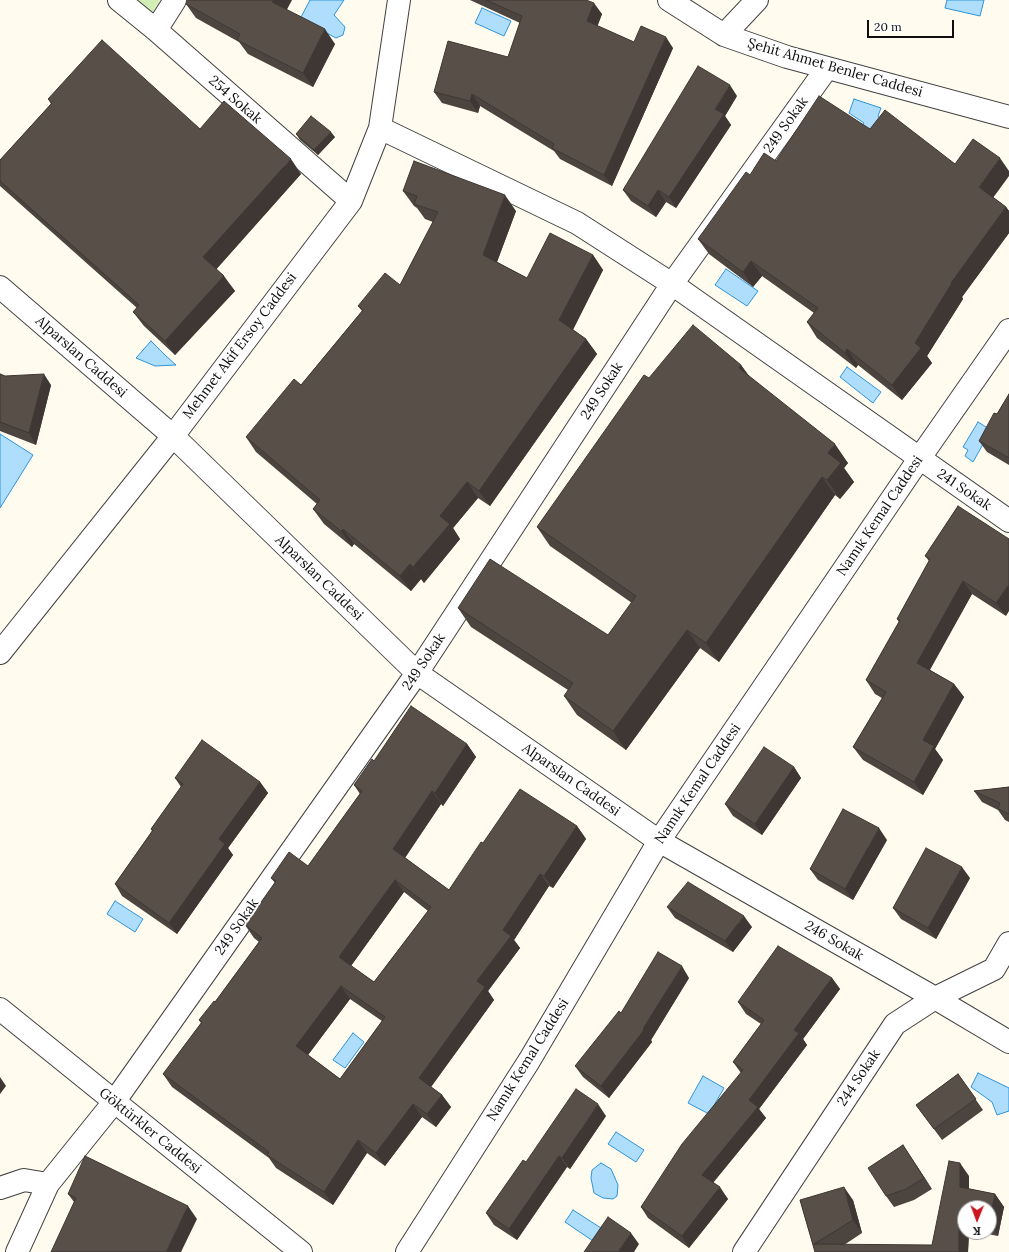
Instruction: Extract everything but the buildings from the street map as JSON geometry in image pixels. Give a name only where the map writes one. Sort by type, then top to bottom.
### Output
[{"type":"street","name":"254 Sokak","points":[[119,0],[156,30],[350,200]]},
{"type":"street","points":[[156,30],[175,0]]},
{"type":"street","name":"Mehmet Akif Ersoy Caddesi","points":[[0,653],[173,436],[350,200],[380,128],[399,0]]},
{"type":"street","name":"Şehit Ahmet Benler Caddesi","points":[[669,0],[724,35],[786,57],[1009,117]]},
{"type":"street","points":[[724,35],[756,0]]},
{"type":"street","name":"249 Sokak","points":[[17,1252],[48,1184],[114,1102],[417,673],[672,284],[827,68]]},
{"type":"street","name":"241 Sokak","points":[[380,128],[577,223],[672,284],[1009,521]]},
{"type":"street","name":"Alparslan Caddesi","points":[[0,287],[173,436],[417,673],[659,841]]},
{"type":"street","name":"Namık Kemal Caddesi","points":[[407,1252],[529,1061],[659,841],[919,459],[1009,330]]},
{"type":"street","name":"246 Sokak","points":[[659,841],[935,998],[1009,1042]]},
{"type":"street","name":"244 Sokak","points":[[744,1252],[894,1024],[935,998],[994,969],[1009,943]]},
{"type":"street","name":"Göktürkler Caddesi","points":[[0,1009],[301,1252]]},
{"type":"street","points":[[0,1188],[24,1180],[48,1184]]},
{"type":"green space","points":[[133,0],[160,0],[151,15]]},
{"type":"water","points":[[310,0],[344,0],[334,15],[345,27],[343,35],[336,38],[300,19]]},
{"type":"water","points":[[947,0],[984,0],[980,16],[945,8]]},
{"type":"water","points":[[482,8],[511,21],[504,36],[475,23]]},
{"type":"water","points":[[854,99],[881,108],[878,116],[883,123],[874,137],[861,128],[864,123],[849,113]]},
{"type":"water","points":[[726,269],[758,291],[747,306],[715,285]]},
{"type":"water","points":[[151,341],[176,365],[155,366],[136,358]]},
{"type":"water","points":[[847,367],[881,392],[873,403],[840,377]]},
{"type":"water","points":[[978,422],[991,430],[973,462],[965,456],[968,450],[963,447]]},
{"type":"water","points":[[0,434],[33,455],[0,508]]},
{"type":"water","points":[[115,901],[143,919],[135,932],[107,914]]},
{"type":"water","points":[[353,1033],[364,1042],[345,1068],[333,1060]]},
{"type":"water","points":[[978,1073],[1009,1088],[1009,1111],[997,1115],[992,1102],[971,1087]]},
{"type":"water","points":[[703,1076],[724,1088],[709,1114],[688,1103]]},
{"type":"water","points":[[616,1132],[644,1150],[636,1162],[608,1144]]},
{"type":"water","points":[[601,1163],[611,1169],[618,1185],[617,1196],[613,1199],[603,1198],[594,1193],[591,1178],[592,1170]]},
{"type":"water","points":[[573,1210],[601,1228],[593,1241],[565,1222]]}]
